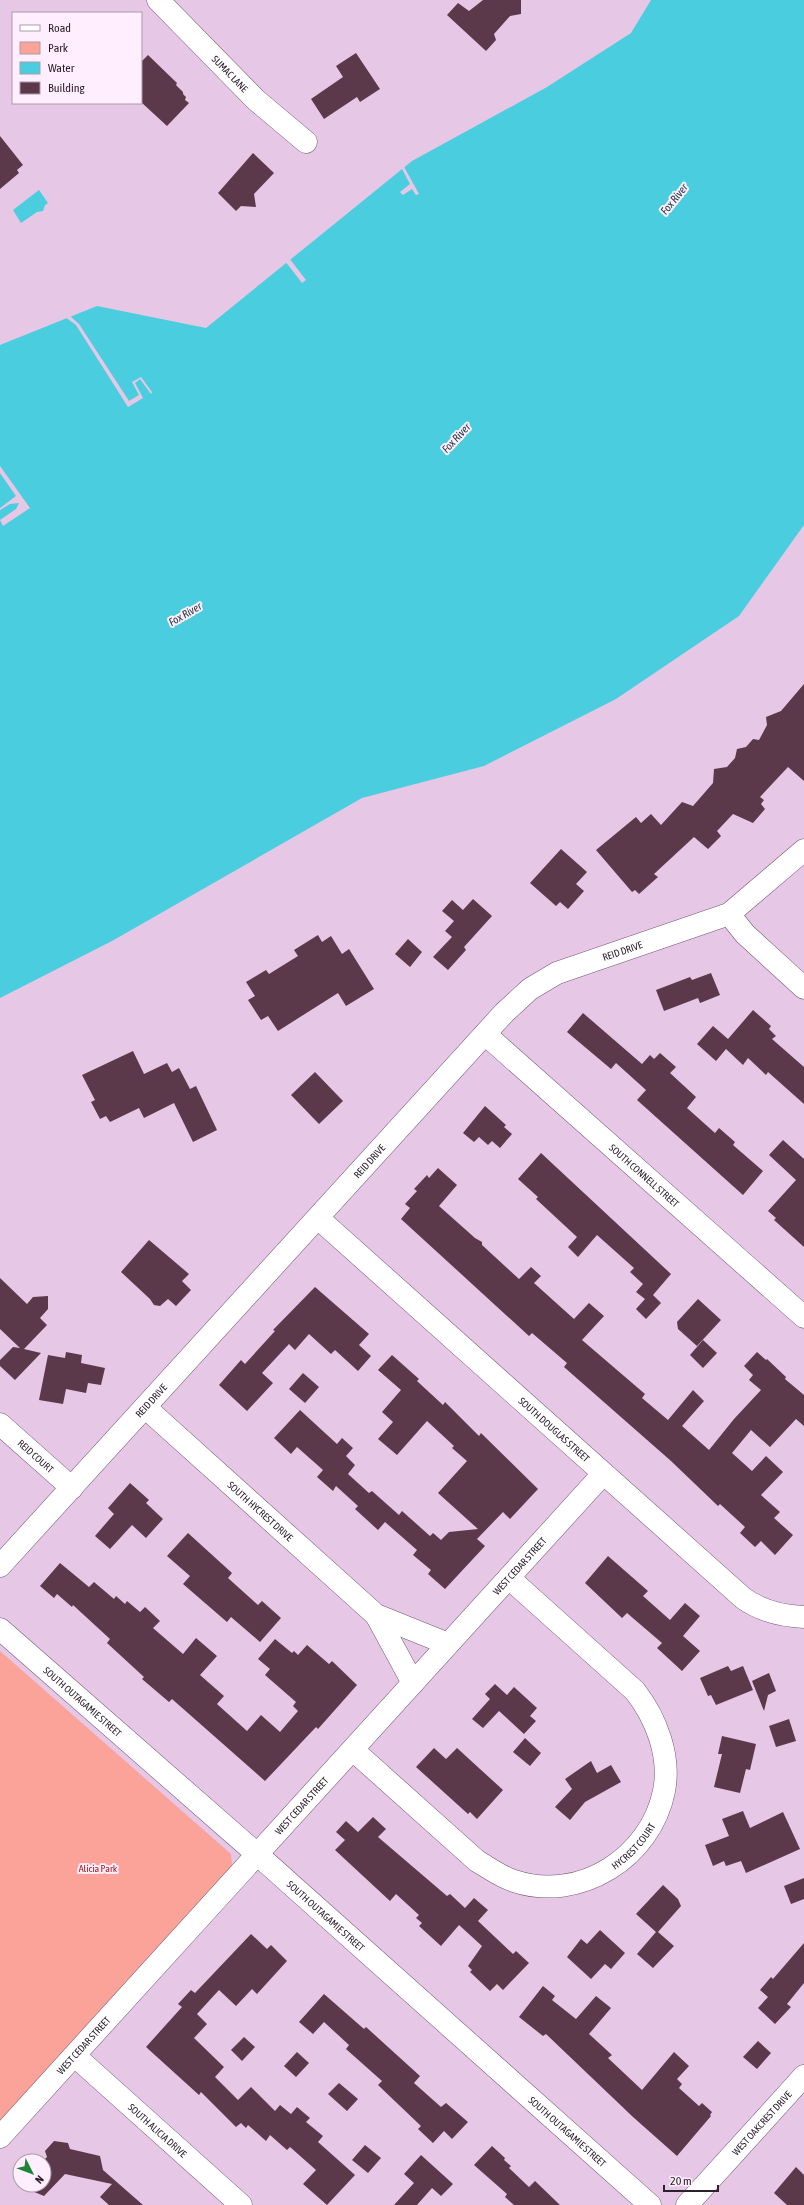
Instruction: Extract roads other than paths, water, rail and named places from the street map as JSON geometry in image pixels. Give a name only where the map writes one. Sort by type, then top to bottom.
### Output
[{"type":"street","name":"SUMAC LANE","points":[[158,0],[256,100],[306,142]]},
{"type":"street","name":"REID DRIVE","points":[[0,1566],[146,1408],[517,1000],[546,978],[729,914],[804,850]]},
{"type":"street","points":[[729,914],[745,934],[804,988]]},
{"type":"street","name":"SOUTH CONNELL STREET","points":[[485,1034],[804,1317]]},
{"type":"street","name":"SOUTH DOUGLAS STREET","points":[[318,1218],[603,1474],[746,1600],[768,1611],[788,1616],[804,1617]]},
{"type":"street","name":"SOUTH HYCREST DRIVE","points":[[146,1408],[376,1615],[413,1683]]},
{"type":"street","name":"REID COURT","points":[[0,1424],[72,1488]]},
{"type":"street","name":"WEST CEDAR STREET","points":[[0,2137],[603,1474]]},
{"type":"street","name":"HYCREST COURT","points":[[353,1750],[477,1861],[496,1873],[515,1881],[550,1886],[582,1882],[597,1877],[612,1868],[627,1857],[640,1843],[654,1820],[664,1790],[664,1754],[653,1720],[646,1705],[635,1692],[509,1578]]},
{"type":"street","name":"SOUTH HYCREST DRIVE","points":[[376,1615],[448,1644]]},
{"type":"street","name":"SOUTH OUTAGAMIE STREET","points":[[0,1629],[258,1855],[650,2205]]},
{"type":"street","name":"SOUTH ALICIA DRIVE","points":[[74,2056],[241,2205]]},
{"type":"street","name":"WEST OAKCREST DRIVE","points":[[687,2205],[804,2076]]},
{"type":"water","name":"Fox River","points":[[651,0],[804,0],[804,525],[739,616],[616,699],[484,766],[362,798],[112,941],[0,998],[0,345],[97,306],[206,328],[412,161],[547,87],[631,33]]},
{"type":"water","points":[[39,190],[48,203],[45,205],[43,211],[37,212],[21,223],[13,210]]},
{"type":"park label","name":"Alicia Park","points":[[98,1868]]}]
